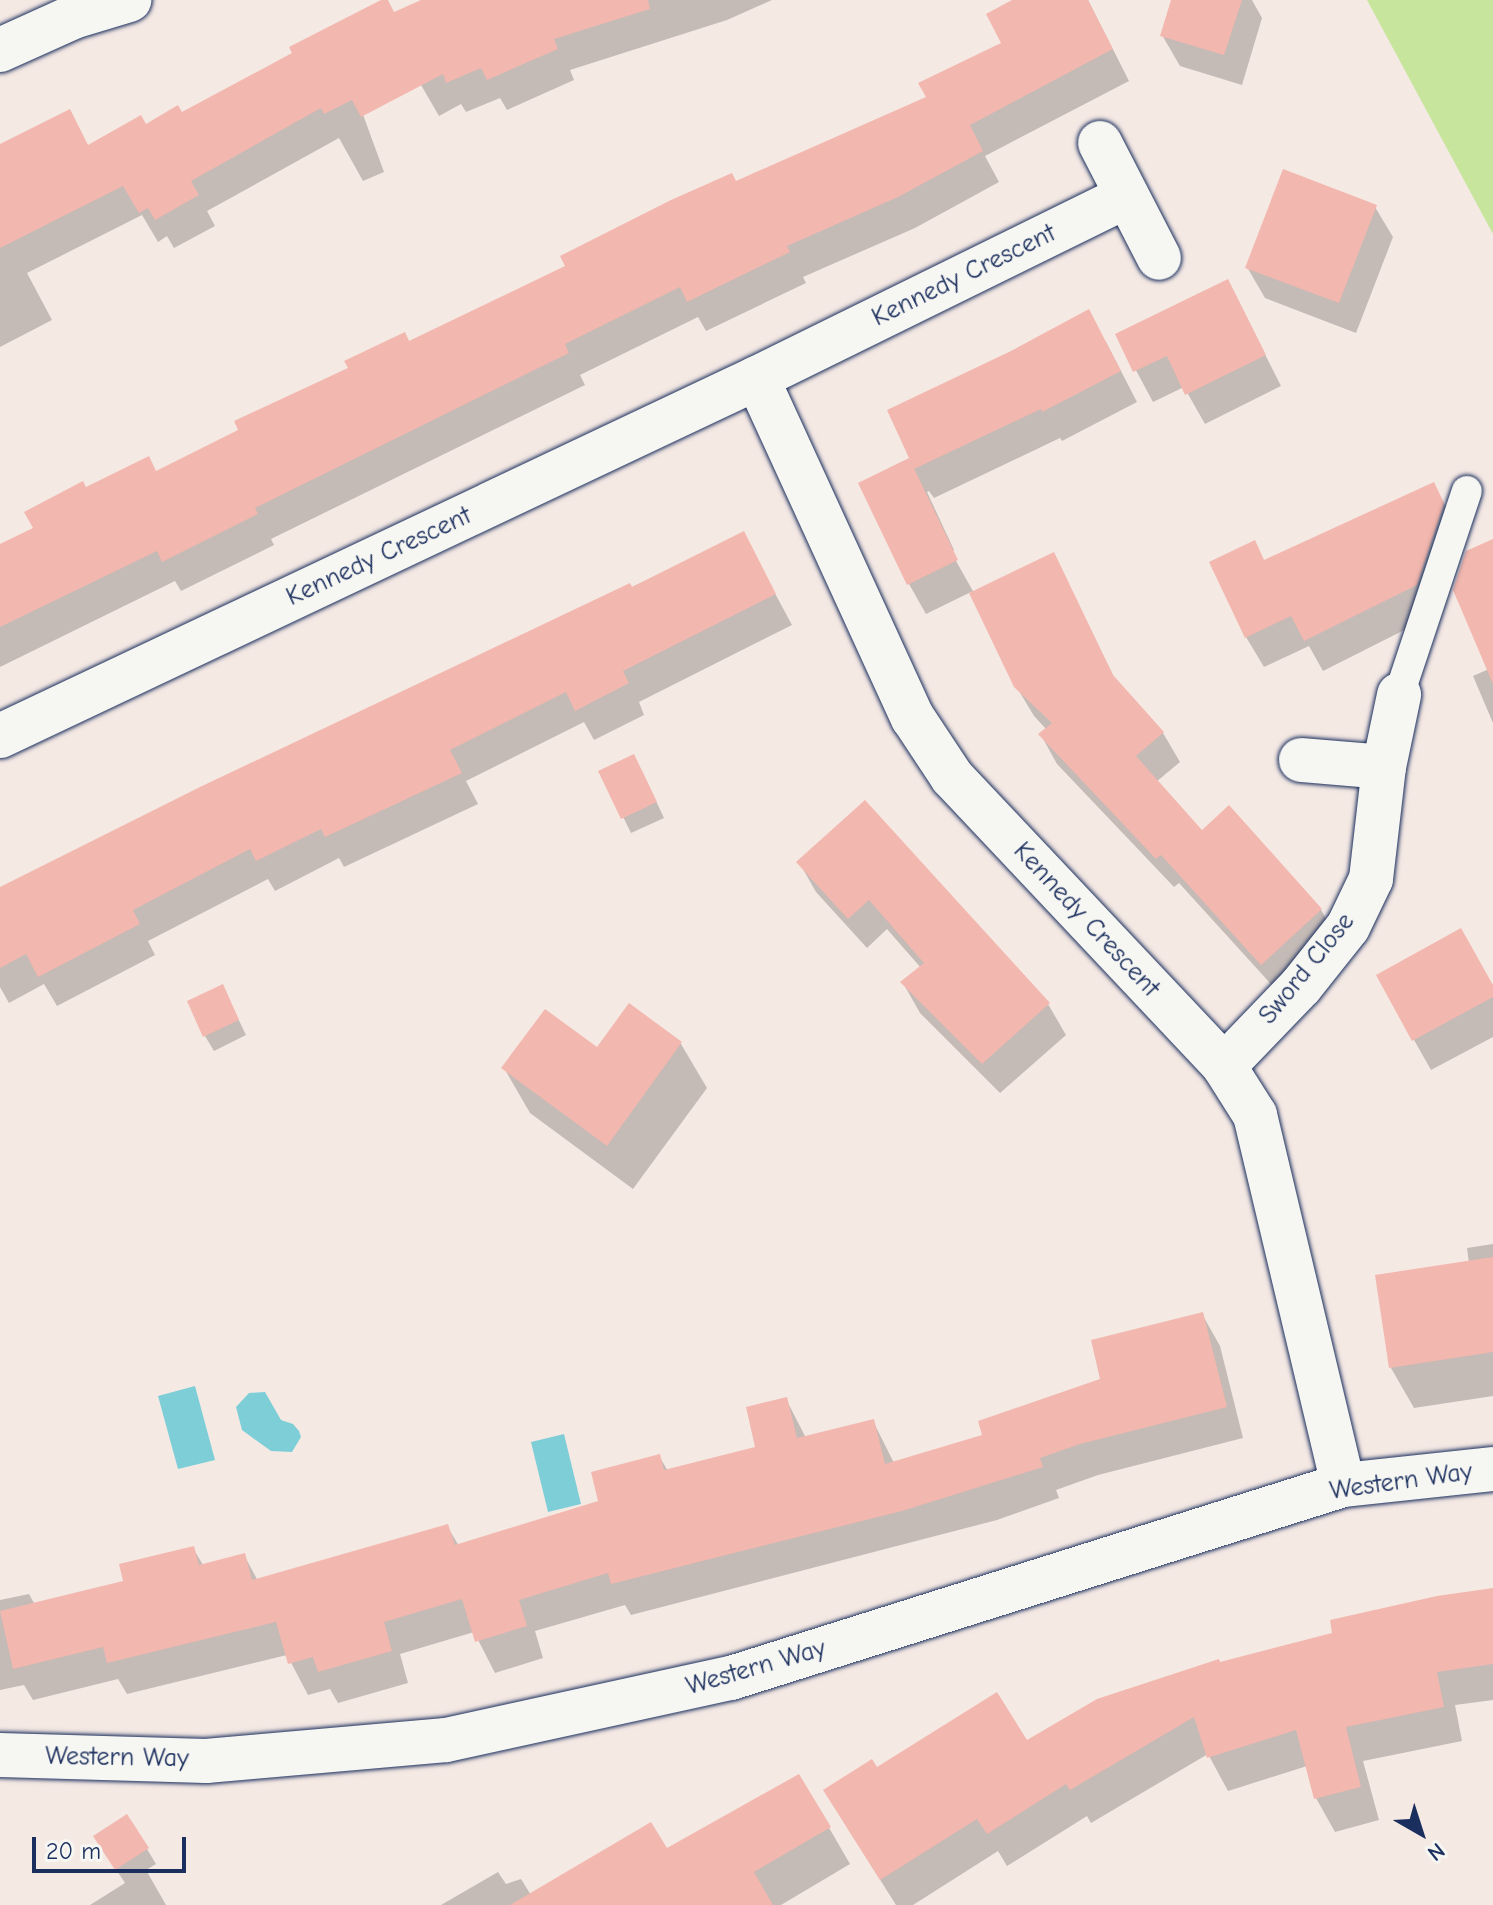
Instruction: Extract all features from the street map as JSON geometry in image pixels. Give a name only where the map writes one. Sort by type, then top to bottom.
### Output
[{"type":"street","points":[[0,50],[73,17],[129,0]]},
{"type":"street","points":[[1100,143],[1159,258]]},
{"type":"street","name":"Kennedy Crescent","points":[[0,736],[757,378],[1127,196]]},
{"type":"street","name":"Kennedy Crescent","points":[[757,378],[904,705],[944,765],[1224,1066],[1255,1115],[1343,1485]]},
{"type":"street","name":"Sword Close","points":[[1224,1066],[1301,986],[1348,927],[1371,879],[1384,767],[1399,695]]},
{"type":"street","points":[[1301,760],[1384,767]]},
{"type":"street","name":"Western Way","points":[[0,1755],[206,1761],[446,1740],[731,1678],[1343,1485],[1493,1469]]},
{"type":"lane","points":[[1399,695],[1467,491]]},
{"type":"green space","points":[[1367,0],[1493,0],[1493,234]]},
{"type":"water","points":[[195,1386],[215,1460],[178,1469],[158,1396]]},
{"type":"water","points":[[265,1392],[281,1420],[293,1424],[299,1431],[301,1437],[292,1452],[271,1451],[242,1430],[236,1407],[249,1393]]},
{"type":"water","points":[[564,1434],[581,1504],[548,1512],[531,1442]]},
{"type":"building","points":[[381,0],[388,0],[394,12],[421,0],[648,0],[650,9],[554,39],[558,49],[487,80],[481,68],[446,83],[443,74],[361,117],[352,100],[324,114],[321,108],[191,181],[199,195],[155,220],[148,208],[139,213],[123,186],[0,248],[0,144],[70,109],[88,145],[141,115],[146,124],[178,105],[182,112],[292,53],[289,47]]},
{"type":"building","points":[[1012,0],[1088,0],[1113,49],[970,125],[983,151],[898,197],[787,246],[790,252],[687,302],[680,287],[565,344],[569,353],[255,508],[258,514],[162,562],[157,551],[0,627],[0,544],[33,528],[24,512],[83,481],[86,487],[149,456],[156,471],[238,430],[234,421],[348,368],[344,361],[405,332],[409,341],[565,266],[560,256],[671,200],[732,173],[736,181],[926,97],[918,83],[1001,43],[986,14]]},
{"type":"building","points":[[1171,0],[1242,0],[1224,55],[1160,36]]},
{"type":"building","points":[[1283,169],[1377,205],[1339,303],[1245,268]]},
{"type":"building","points":[[1228,279],[1266,355],[1185,395],[1167,356],[1133,372],[1115,334]]},
{"type":"building","points":[[1089,309],[1121,371],[1042,412],[1041,409],[914,469],[887,410],[1011,351]]},
{"type":"building","points":[[909,458],[958,560],[907,585],[858,483]]},
{"type":"building","points":[[1434,482],[1444,503],[1417,585],[1304,641],[1291,616],[1245,638],[1209,562],[1255,540],[1264,560]]},
{"type":"building","points":[[744,531],[776,594],[623,671],[629,683],[575,711],[566,692],[450,750],[462,773],[325,837],[321,829],[256,861],[250,849],[133,910],[140,924],[38,977],[26,954],[0,968],[0,887],[200,787],[630,583],[632,587]]},
{"type":"building","points":[[1493,539],[1493,684],[1453,590],[1466,551]]},
{"type":"building","points":[[1054,552],[1113,675],[1164,732],[1136,756],[1202,830],[1229,805],[1322,909],[1261,965],[1161,855],[1156,859],[1038,734],[1052,723],[1014,687],[969,593]]},
{"type":"building","points":[[634,754],[657,802],[621,819],[598,771]]},
{"type":"building","points":[[865,800],[1050,1003],[982,1064],[900,982],[924,963],[869,900],[848,919],[796,862]]},
{"type":"building","points":[[1461,928],[1493,985],[1493,997],[1412,1041],[1376,975]]},
{"type":"building","points":[[223,984],[239,1020],[203,1037],[187,1001]]},
{"type":"building","points":[[629,1003],[682,1042],[607,1146],[501,1068],[545,1009],[597,1047]]},
{"type":"building","points":[[1493,1257],[1493,1352],[1389,1368],[1375,1275]]},
{"type":"building","points":[[1203,1312],[1227,1407],[1080,1444],[1040,1458],[1043,1467],[902,1511],[611,1584],[608,1573],[519,1600],[527,1626],[475,1642],[462,1599],[384,1622],[392,1651],[318,1672],[313,1657],[288,1664],[276,1622],[107,1663],[103,1647],[13,1669],[0,1611],[123,1581],[119,1564],[194,1546],[199,1565],[245,1553],[252,1580],[448,1524],[455,1545],[598,1501],[591,1472],[660,1454],[664,1470],[755,1447],[746,1407],[787,1397],[797,1438],[874,1419],[885,1464],[982,1435],[978,1421],[1100,1379],[1091,1340]]},
{"type":"building","points":[[1493,1588],[1493,1664],[1437,1672],[1444,1707],[1346,1727],[1361,1787],[1314,1799],[1296,1730],[1207,1758],[1194,1717],[1070,1790],[1066,1784],[987,1834],[977,1819],[880,1880],[823,1790],[872,1759],[877,1767],[997,1692],[1027,1740],[1097,1699],[1219,1659],[1220,1662],[1332,1633],[1330,1620],[1437,1596]]},
{"type":"building","points":[[799,1774],[831,1827],[754,1872],[773,1905],[510,1905],[651,1822],[667,1848]]},
{"type":"building","points":[[127,1814],[149,1848],[115,1870],[93,1836]]}]
